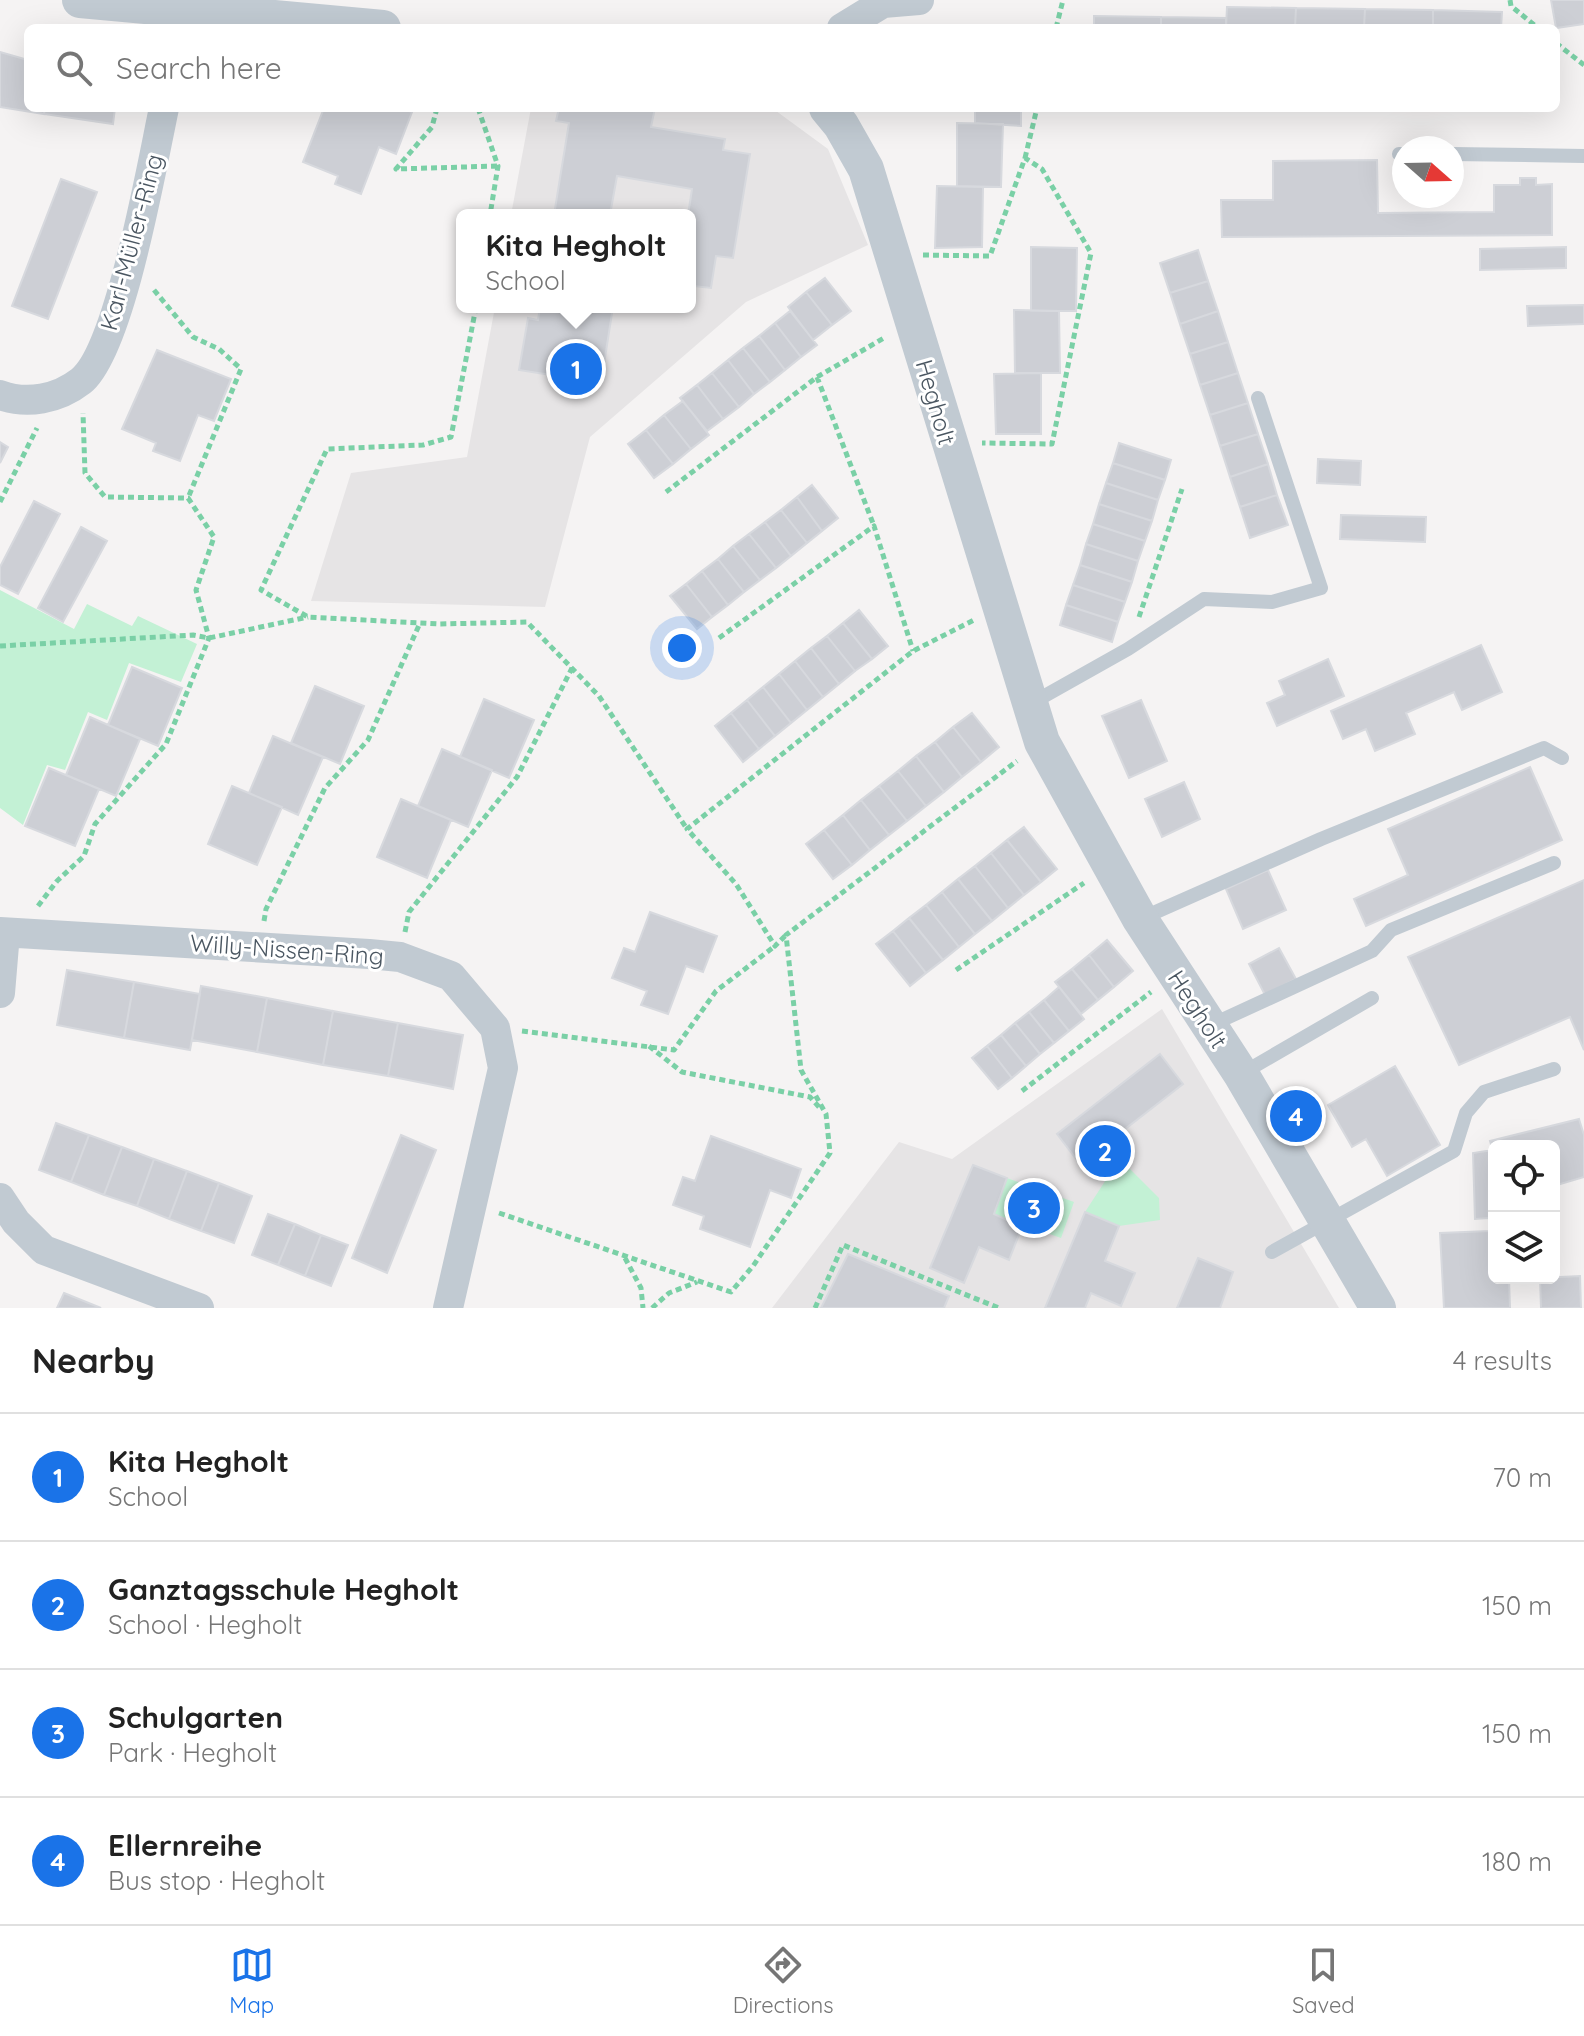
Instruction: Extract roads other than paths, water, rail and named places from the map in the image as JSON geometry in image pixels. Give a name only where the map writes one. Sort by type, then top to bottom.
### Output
[{"type":"street","points":[[80,0],[185,19],[295,24]]},
{"type":"street","points":[[849,24],[883,3],[919,0]]},
{"type":"street","name":"Karl-Müller-Ring","points":[[0,395],[16,401],[40,400],[82,380],[114,325],[163,112]]},
{"type":"street","name":"Hegholt","points":[[830,112],[866,169],[1042,742],[1140,919],[1241,1074],[1378,1308]]},
{"type":"street","points":[[0,993],[12,933]]},
{"type":"street","name":"Willy-Nissen-Ring","points":[[12,933],[400,957],[451,976],[495,1028],[503,1068],[448,1308]]},
{"type":"street","points":[[0,1198],[16,1222],[44,1250],[199,1308]]},
{"type":"lane","points":[[1464,154],[1584,156]]},
{"type":"lane","points":[[1029,704],[1128,649],[1204,599],[1272,602],[1321,588],[1258,398]]},
{"type":"lane","points":[[1140,919],[1307,844],[1544,748],[1562,758]]},
{"type":"lane","points":[[1209,1027],[1372,951],[1391,930],[1554,863]]},
{"type":"lane","points":[[1241,1074],[1372,998]]},
{"type":"lane","points":[[1272,1252],[1454,1151],[1466,1113],[1484,1092],[1554,1069]]},
{"type":"place","name":"Kita Hegholt","points":[[576,369]]},
{"type":"place","name":"Ellernreihe","points":[[1296,1116]]},
{"type":"place","name":"Ganztagsschule Hegholt","points":[[1105,1151]]},
{"type":"place","name":"Schulgarten","points":[[1034,1208]]}]
